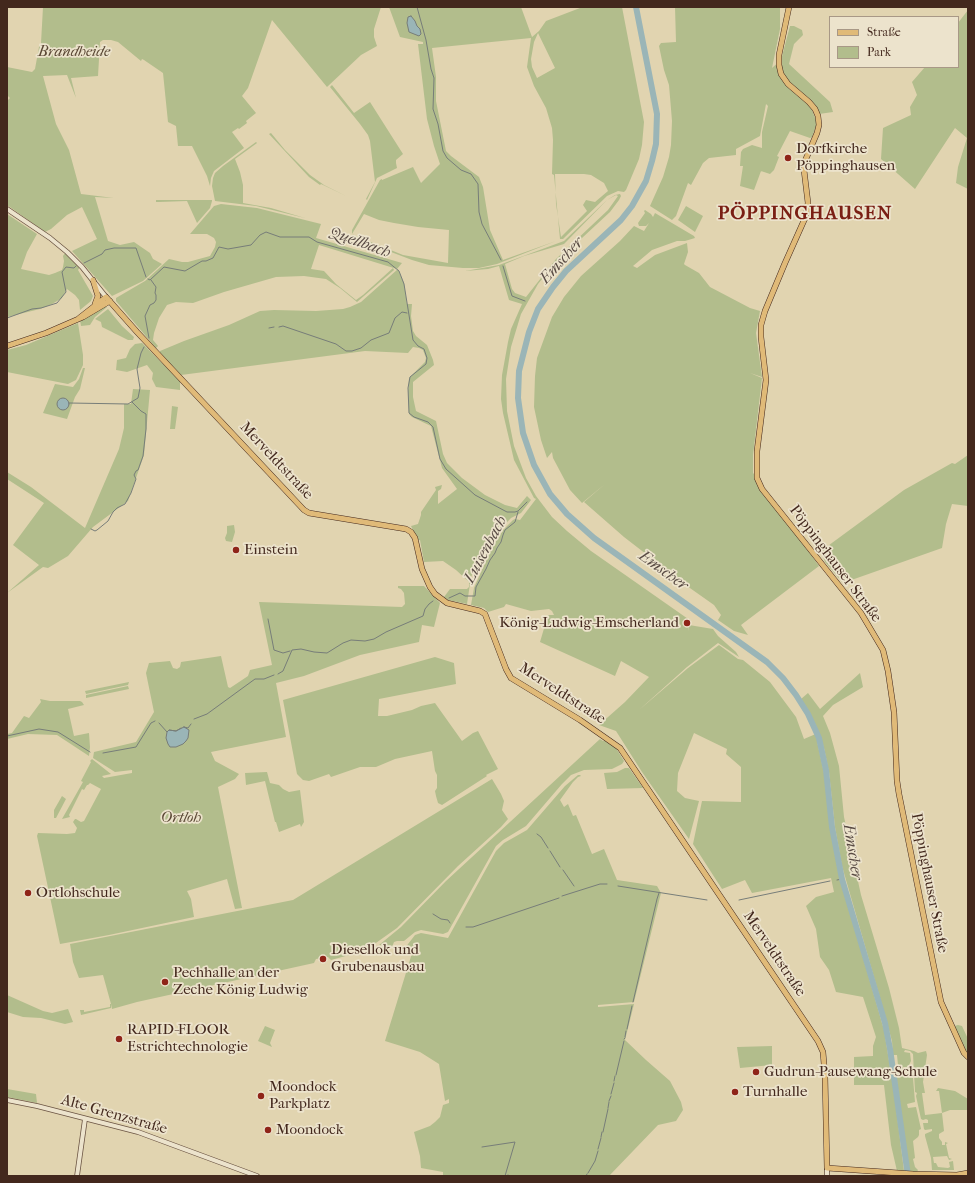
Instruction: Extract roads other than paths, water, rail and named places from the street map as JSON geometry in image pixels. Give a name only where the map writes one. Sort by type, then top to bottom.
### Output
[{"type":"main road","name":"Pöppinghauser Straße","points":[[789,7],[778,65],[781,74],[788,84],[815,109],[819,121],[817,133],[804,166],[808,199],[806,216],[765,311],[761,326],[766,380],[757,455],[757,478],[762,489],[861,613],[883,650],[894,712],[897,781],[899,794],[938,986],[944,1012],[968,1057]]},
{"type":"main road","points":[[93,280],[98,296],[94,306]]},
{"type":"main road","points":[[78,319],[94,306],[108,299]]},
{"type":"main road","points":[[7,346],[46,333],[78,319],[93,312],[108,299]]},
{"type":"main road","name":"Merveldtstraße","points":[[108,299],[137,332],[304,510],[309,514],[406,529],[411,532],[415,538],[422,569],[430,587],[441,599],[447,602],[480,611],[485,614],[506,669],[511,678],[580,720],[620,748],[814,1036],[823,1052],[827,1168]]},
{"type":"main road","points":[[827,1168],[907,1174],[957,1175],[968,1173]]},
{"type":"street","name":"Merveldtstraße","points":[[7,209],[50,238],[67,252],[108,299]]},
{"type":"street","name":"Alte Grenzstraße","points":[[7,1100],[37,1106],[138,1132],[257,1176]]},
{"type":"street","points":[[77,1176],[84,1119]]},
{"type":"street","points":[[827,1168],[827,1176]]},
{"type":"water","points":[[411,16],[420,29],[421,34],[419,36],[409,32],[407,23],[408,17]]},
{"type":"water","points":[[61,398],[65,398],[69,404],[65,410],[61,410],[57,406],[57,402]]},
{"type":"water","points":[[184,727],[189,730],[186,741],[176,747],[170,747],[166,738],[167,732],[169,730],[176,731]]},
{"type":"waterway","points":[[417,7],[434,78],[433,109],[438,124],[443,151],[447,158],[461,170],[471,174],[478,184],[479,212],[482,224],[501,260]]},
{"type":"waterway","name":"Emscher","points":[[636,7],[657,114],[656,144],[652,161],[646,181],[632,206],[621,220],[566,271],[538,309],[529,332],[519,371],[518,398],[523,433],[534,465],[550,494],[567,514],[594,538],[767,662],[783,678],[808,714],[819,738],[826,770],[832,827],[842,879],[885,1023],[908,1176]]},
{"type":"waterway","name":"Quellbach","points":[[148,279],[150,280],[164,267],[185,271],[202,261],[213,258],[219,247],[228,249],[251,245],[260,235],[266,232],[280,237],[309,237],[317,242],[388,262],[399,271],[404,284],[413,340],[418,346],[424,349],[427,358],[426,364],[410,377],[408,388],[409,413],[414,417],[428,422],[433,427],[440,459],[446,469],[475,495],[507,512],[518,511],[527,502]]},
{"type":"waterway","name":"Quellbach","points":[[84,263],[102,254],[105,250],[114,248],[136,248],[146,277]]},
{"type":"waterway","name":"Quellbach","points":[[7,318],[32,309],[57,303],[66,292],[62,272],[66,267],[74,268],[76,266]]},
{"type":"waterway","points":[[503,266],[512,296],[525,301]]},
{"type":"waterway","points":[[149,338],[145,316],[150,305],[156,300],[156,287],[151,280]]},
{"type":"waterway","points":[[279,327],[283,326],[336,344],[346,351],[352,351],[361,348],[371,340],[389,333],[395,318],[402,312],[407,313]]},
{"type":"waterway","points":[[269,328],[274,327]]},
{"type":"waterway","points":[[69,403],[128,404],[138,398],[140,388],[137,369],[144,347]]},
{"type":"waterway","points":[[91,529],[95,531],[97,530],[108,521],[117,508],[125,504],[136,479],[134,475],[138,470],[143,456],[146,414],[132,402]]},
{"type":"waterway","name":"Luisenbach","points":[[449,598],[460,593],[465,596],[475,596],[476,587],[501,542],[505,530],[515,522],[518,512]]},
{"type":"waterway","name":"Luisenbach","points":[[278,674],[283,671],[292,650],[301,649],[327,653],[351,640],[365,641],[374,639],[386,632],[423,616],[425,609],[433,601]]},
{"type":"waterway","points":[[268,619],[274,650],[283,653],[290,651]]},
{"type":"waterway","points":[[194,719],[207,714],[255,679],[264,679],[274,675]]},
{"type":"waterway","points":[[103,753],[136,747],[151,723],[155,721]]},
{"type":"waterway","points":[[159,723],[167,732],[169,730],[176,731],[181,728]]},
{"type":"waterway","points":[[184,727],[188,728],[191,724]]},
{"type":"waterway","points":[[7,736],[39,729],[58,732],[90,752]]},
{"type":"waterway","points":[[537,834],[541,837],[548,848]]},
{"type":"waterway","points":[[550,851],[560,867]]},
{"type":"waterway","points":[[563,870],[574,886]]},
{"type":"waterway","name":"Emscher","points":[[837,880],[842,879]]},
{"type":"waterway","points":[[739,900],[830,881]]},
{"type":"waterway","points":[[562,896],[600,884],[607,884]]},
{"type":"waterway","points":[[618,886],[707,900]]},
{"type":"waterway","points":[[633,1002],[659,893]]},
{"type":"waterway","points":[[466,927],[473,927],[559,898]]},
{"type":"waterway","points":[[433,914],[441,919],[448,920],[450,923]]},
{"type":"waterway","points":[[627,1029],[632,1006]]},
{"type":"waterway","points":[[625,1037],[626,1031]]},
{"type":"waterway","points":[[616,1075],[624,1041]]},
{"type":"waterway","points":[[614,1081],[615,1076]]},
{"type":"waterway","points":[[611,1094],[614,1083]]},
{"type":"waterway","points":[[609,1101],[611,1096]]},
{"type":"waterway","points":[[608,1108],[609,1102]]},
{"type":"waterway","points":[[603,1132],[608,1109]]},
{"type":"waterway","points":[[601,1137],[602,1132]]},
{"type":"waterway","points":[[598,1149],[601,1138]]},
{"type":"waterway","points":[[482,1147],[515,1142],[505,1176]]},
{"type":"waterway","points":[[588,1173],[595,1161],[598,1151]]},
{"type":"place","name":"Dorfkirche Pöppinghausen","points":[[788,158]]},
{"type":"place","name":"Einstein","points":[[236,550]]},
{"type":"place","name":"König-Ludwig-Emscherland","points":[[687,623]]},
{"type":"place","name":"Ortlohschule","points":[[28,893]]},
{"type":"place","name":"Diesellok und Grubenausbau","points":[[323,959]]},
{"type":"place","name":"Pechhalle an der Zeche König Ludwig","points":[[165,982]]},
{"type":"place","name":"RAPID-FLOOR Estrichtechnologie","points":[[119,1039]]},
{"type":"place","name":"Gudrun-Pausewang-Schule","points":[[756,1072]]},
{"type":"place","name":"Turnhalle","points":[[735,1092]]},
{"type":"place","name":"Moondock Parkplatz","points":[[261,1096]]},
{"type":"place","name":"Moondock","points":[[268,1130]]},
{"type":"district","name":"PÖPPINGHAUSEN","points":[[805,214]]},
{"type":"park label","name":"Brandheide","points":[[74,52]]},
{"type":"park label","name":"Ortloh","points":[[181,818]]}]
